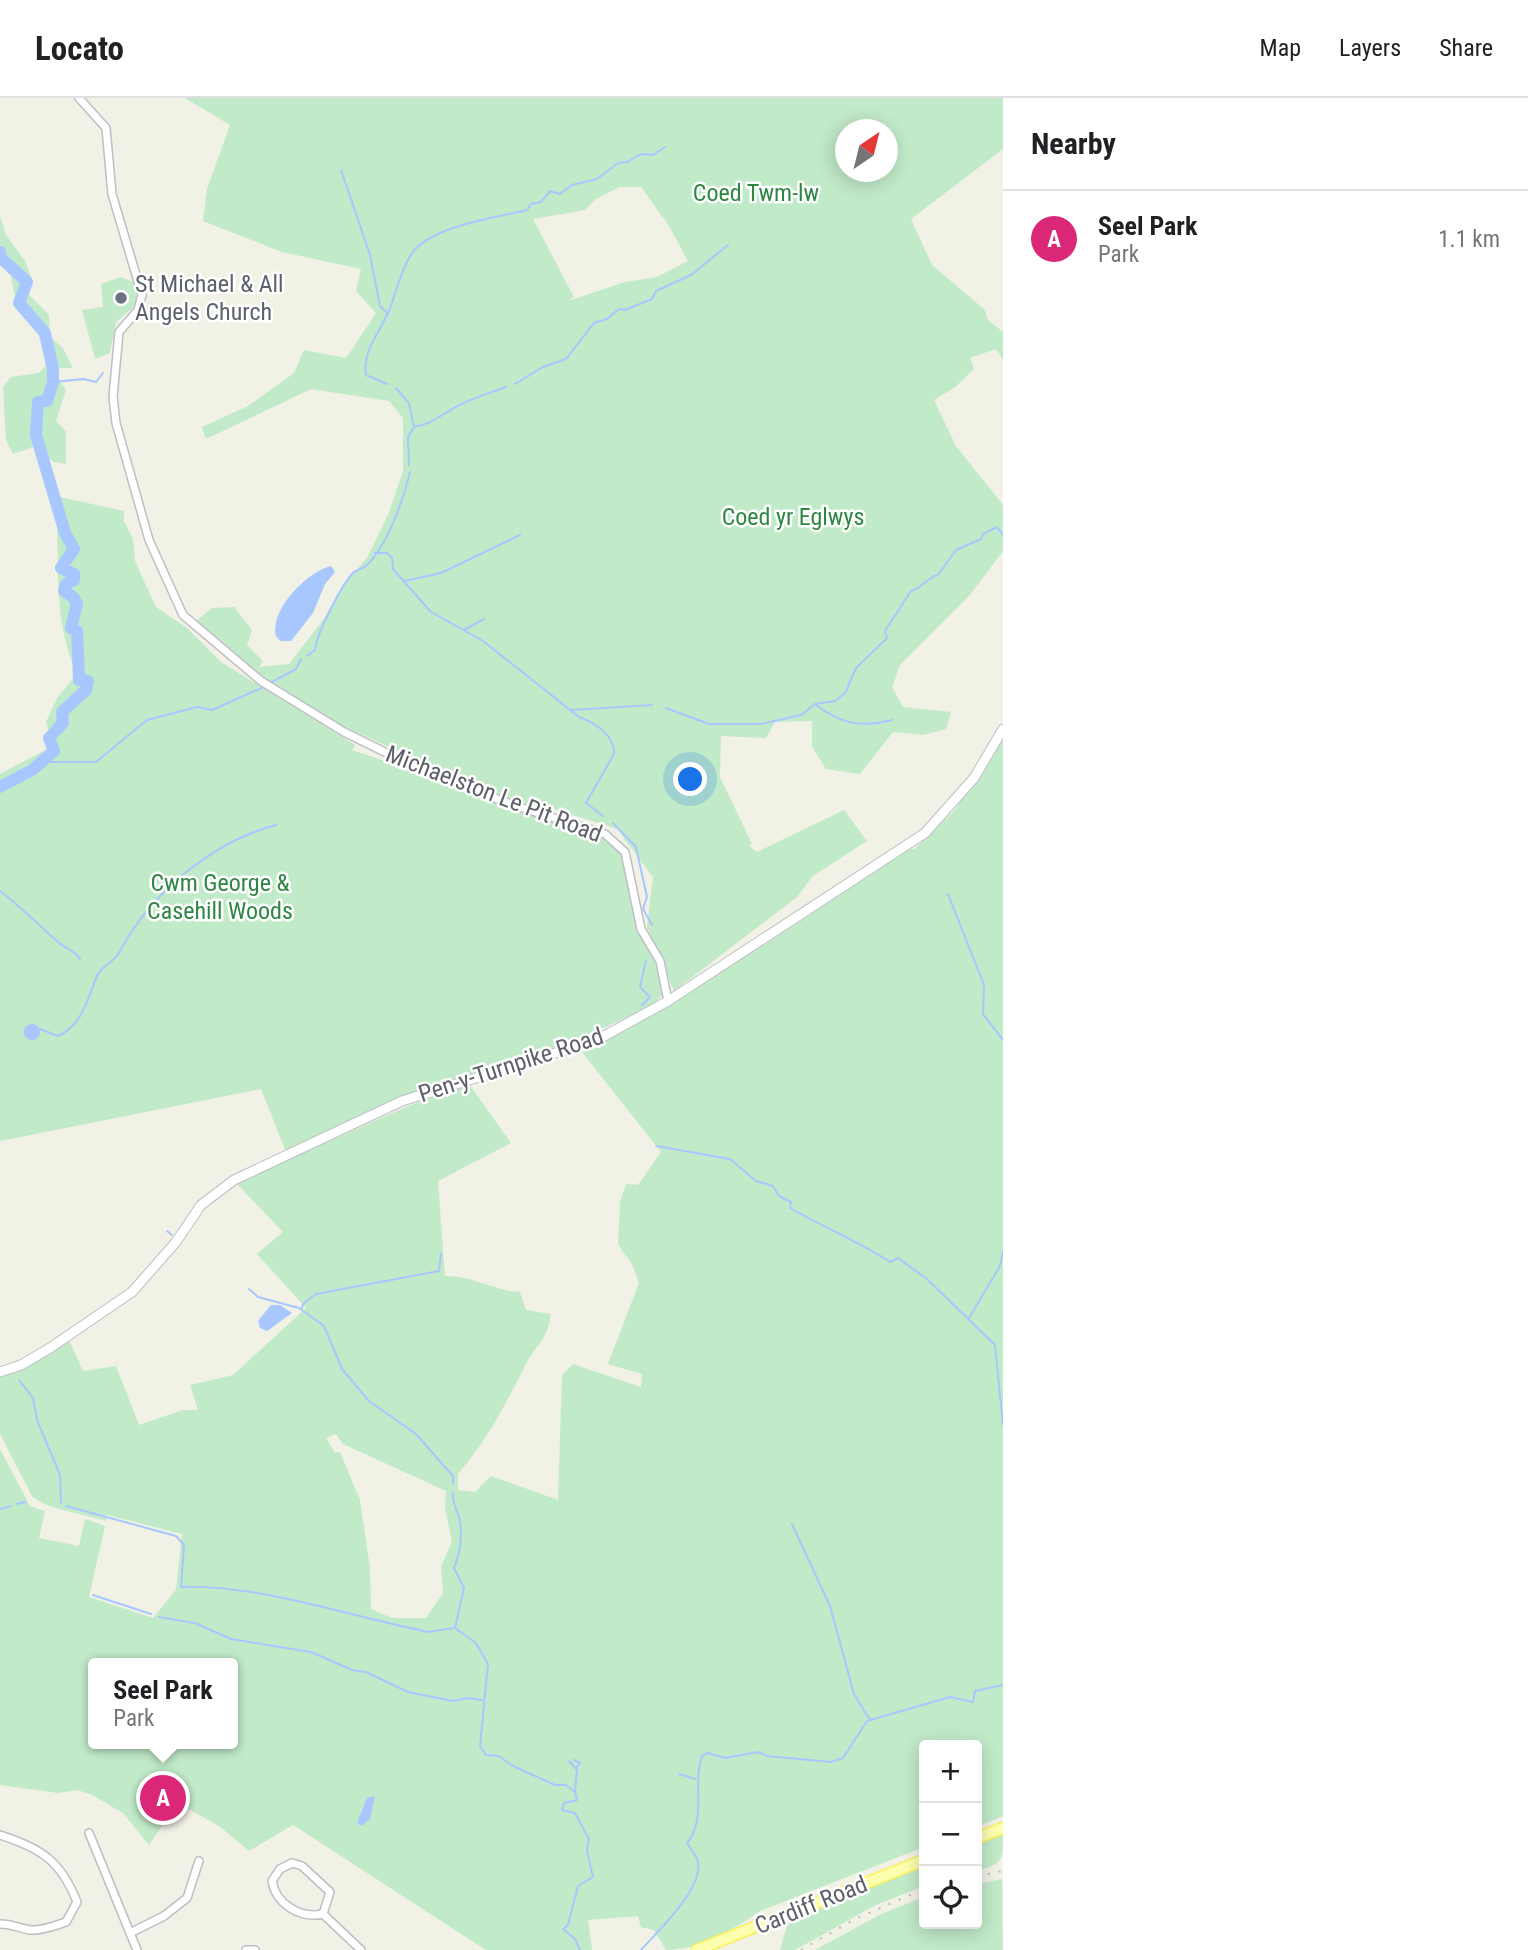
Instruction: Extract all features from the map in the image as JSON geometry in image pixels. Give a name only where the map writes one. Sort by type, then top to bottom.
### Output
[{"type":"main road","points":[[982,1836],[1003,1828]]},
{"type":"main road","name":"Cardiff Road","points":[[697,1950],[919,1862]]},
{"type":"street","name":"Michaelston Le Pit Road","points":[[79,98],[106,128],[112,194],[142,295],[138,310],[119,332],[113,397],[116,423],[149,540],[183,615],[261,681],[344,733],[415,767],[513,805],[605,834],[625,852],[641,929],[660,961],[668,1000]]},
{"type":"street","name":"Pen-y-Turnpike Road","points":[[0,1372],[21,1365],[50,1348],[132,1292],[176,1242],[201,1205],[234,1180],[402,1101],[597,1040],[668,1000],[925,833],[974,778],[1003,729]]},
{"type":"street","points":[[89,1833],[137,1950]]},
{"type":"street","points":[[0,1835],[50,1857],[69,1881],[77,1902],[66,1922],[51,1927],[31,1930],[0,1924]]},
{"type":"street","points":[[130,1933],[164,1916],[187,1898],[199,1861]]},
{"type":"street","points":[[292,1863],[302,1866],[325,1885],[330,1892],[323,1914],[311,1917],[298,1913],[274,1893],[272,1881],[280,1869],[292,1863]]},
{"type":"street","points":[[323,1914],[361,1950]]},
{"type":"street","points":[[246,1950],[255,1950]]},
{"type":"green space","points":[[185,98],[1003,98],[1003,149],[911,219],[932,265],[985,310],[988,320],[1003,332],[1003,360],[996,349],[970,358],[974,369],[954,388],[934,400],[956,446],[1003,505],[1003,551],[970,595],[900,665],[892,687],[903,707],[951,712],[946,729],[923,735],[893,732],[860,774],[826,769],[812,747],[812,721],[775,722],[766,738],[721,736],[720,777],[752,844],[749,846],[757,852],[844,810],[867,841],[813,876],[797,897],[674,991],[647,927],[653,877],[617,829],[550,808],[500,798],[343,726],[256,676],[228,655],[196,621],[212,608],[234,607],[252,630],[247,645],[263,661],[259,667],[289,664],[323,620],[344,584],[367,558],[388,515],[403,471],[403,418],[389,401],[311,389],[206,439],[202,427],[248,406],[294,373],[304,350],[346,358],[376,313],[356,291],[361,269],[282,252],[203,221],[207,189],[230,125]],"holes":[[[619,187],[641,187],[669,226],[688,261],[657,277],[625,282],[568,301],[574,297],[533,219],[585,210],[596,199]]]},
{"type":"green space","points":[[0,216],[6,235],[25,261],[31,277],[28,294],[49,315],[50,337],[63,348],[73,368],[60,368],[56,376],[66,390],[56,421],[66,431],[66,464],[54,462],[34,447],[13,454],[6,440],[3,387],[11,377],[39,373],[46,366],[37,328],[18,304],[9,263],[0,248]]},
{"type":"green space","points":[[121,277],[135,283],[137,304],[116,322],[110,353],[95,359],[82,310],[103,307],[101,284]]},
{"type":"green space","name":"Cwm George & Casehill Woods","points":[[55,496],[124,511],[124,521],[133,539],[135,561],[156,607],[187,628],[221,662],[355,745],[352,750],[602,834],[624,853],[639,929],[651,944],[662,995],[653,1005],[578,1040],[501,1063],[426,1093],[386,1103],[286,1152],[261,1089],[0,1141],[0,774],[53,746],[46,722],[57,698],[77,674],[63,631],[60,609]]},
{"type":"green space","points":[[1003,737],[1003,1816],[982,1825],[982,1740],[919,1740],[919,1849],[760,1911],[727,1932],[691,1947],[666,1950],[654,1930],[641,1927],[638,1916],[588,1920],[592,1950],[486,1950],[293,1825],[249,1851],[219,1826],[178,1803],[149,1845],[123,1813],[90,1794],[77,1790],[58,1793],[0,1785],[0,1449],[30,1506],[45,1511],[39,1538],[79,1546],[85,1519],[105,1526],[89,1597],[153,1618],[176,1590],[182,1534],[107,1515],[106,1521],[55,1508],[32,1496],[0,1434],[0,1376],[18,1372],[69,1340],[83,1371],[116,1366],[139,1425],[183,1410],[198,1410],[190,1385],[233,1375],[306,1308],[257,1254],[283,1232],[236,1183],[406,1107],[469,1084],[511,1143],[438,1181],[445,1276],[520,1292],[526,1310],[551,1314],[545,1335],[527,1362],[496,1420],[458,1474],[458,1490],[475,1492],[491,1476],[558,1500],[562,1375],[573,1364],[641,1387],[642,1374],[608,1364],[639,1283],[632,1264],[618,1245],[620,1202],[626,1184],[638,1185],[661,1152],[582,1052],[632,1027],[908,849],[914,849],[955,810]],"holes":[[[336,1434],[343,1444],[446,1491],[445,1508],[452,1541],[441,1567],[443,1593],[426,1618],[392,1618],[371,1609],[370,1568],[360,1500],[340,1452],[335,1453],[326,1438]]]},
{"type":"green space","points":[[1003,1832],[1000,1860],[982,1869],[982,1866],[982,1840]]},
{"type":"green space","points":[[919,1865],[919,1888],[876,1905],[795,1950],[780,1950],[790,1915]]},
{"type":"green space","points":[[1002,1879],[1003,1950],[815,1950],[881,1914],[919,1899],[919,1929],[982,1929],[982,1883]]},
{"type":"water","points":[[331,566],[335,572],[325,584],[313,613],[291,641],[280,641],[276,636],[276,625],[284,604],[301,584]]},
{"type":"water","points":[[29,1024],[35,1024],[40,1032],[38,1038],[29,1040],[24,1035],[24,1029]]},
{"type":"water","points":[[271,1305],[280,1305],[292,1313],[267,1331],[260,1328],[258,1321]]},
{"type":"water","points":[[375,1796],[370,1819],[362,1826],[357,1823],[367,1798]]},
{"type":"waterway","points":[[387,384],[366,375],[365,366],[401,276],[410,256],[419,246],[446,230],[527,210],[531,204],[541,202],[550,191],[560,194],[572,185],[597,179],[618,163],[627,162],[641,154],[653,155],[665,147]]},
{"type":"waterway","points":[[341,170],[370,255],[380,306],[387,313]]},
{"type":"waterway","points":[[515,384],[543,367],[566,359],[594,323],[607,319],[619,309],[625,310],[652,299],[656,291],[691,275],[728,245]]},
{"type":"waterway","points":[[0,252],[0,257],[27,282],[19,303],[45,333],[53,369],[53,382],[47,401],[38,402],[36,435],[65,533],[74,549],[61,568],[74,574],[74,580],[66,584],[64,591],[73,597],[77,604],[71,628],[77,631],[79,680],[88,681],[86,690],[62,712],[63,723],[49,738],[54,751],[32,770],[0,787]]},
{"type":"waterway","points":[[53,382],[84,379],[96,382],[103,373]]},
{"type":"waterway","points":[[414,427],[430,422],[466,402],[506,387]]},
{"type":"waterway","points":[[396,388],[409,403],[414,427],[408,437],[409,465]]},
{"type":"waterway","points":[[307,656],[315,650],[325,622],[348,579],[367,565],[388,534],[410,472]]},
{"type":"waterway","points":[[666,708],[709,724],[761,724],[801,715],[815,704],[835,701],[845,693],[856,668],[887,638],[885,631],[911,591],[938,575],[956,550],[981,539],[983,534],[997,527],[1003,535]]},
{"type":"waterway","points":[[405,581],[441,573],[520,535]]},
{"type":"waterway","points":[[375,553],[387,553],[392,558],[393,569],[431,612],[483,641],[579,717],[597,726],[608,736],[614,754],[586,803],[603,816]]},
{"type":"waterway","points":[[464,630],[484,619]]},
{"type":"waterway","points":[[270,683],[296,669],[301,659]]},
{"type":"waterway","points":[[42,762],[96,762],[147,720],[197,707],[212,710],[266,686]]},
{"type":"waterway","points":[[815,704],[833,716],[851,722],[870,724],[892,720]]},
{"type":"waterway","points":[[571,710],[652,705]]},
{"type":"waterway","points":[[613,823],[636,847],[647,897],[643,909],[652,925]]},
{"type":"waterway","points":[[40,1029],[58,1036],[73,1026],[99,972],[117,956],[147,910],[185,873],[228,844],[276,825]]},
{"type":"waterway","points":[[0,891],[80,959]]},
{"type":"waterway","points":[[948,894],[984,985],[983,1014],[1003,1040]]},
{"type":"waterway","points":[[642,1005],[650,997],[640,987],[646,960]]},
{"type":"waterway","points":[[656,1146],[730,1159],[756,1181],[773,1186],[779,1196],[791,1202],[790,1208],[890,1262],[898,1258],[927,1279],[995,1345],[1003,1425]]},
{"type":"waterway","points":[[167,1231],[172,1235]]},
{"type":"waterway","points":[[969,1318],[1000,1266],[1003,1251]]},
{"type":"waterway","points":[[302,1308],[303,1304],[316,1294],[439,1271],[441,1254]]},
{"type":"waterway","points":[[249,1289],[258,1297],[299,1308],[324,1326],[342,1369],[369,1401],[416,1434],[453,1476],[453,1484]]},
{"type":"waterway","points":[[19,1380],[33,1398],[37,1420],[60,1475],[61,1503]]},
{"type":"waterway","points":[[453,1493],[461,1533],[454,1568],[464,1588],[455,1628],[476,1643],[488,1664],[480,1746],[486,1755],[499,1756],[511,1765],[555,1785],[566,1785],[575,1792],[577,1800],[564,1803],[562,1810],[575,1813],[589,1839],[587,1851],[593,1877],[578,1886],[568,1925],[563,1929],[575,1939],[580,1950]]},
{"type":"waterway","points":[[17,1504],[25,1502]]},
{"type":"waterway","points":[[0,1509],[11,1506]]},
{"type":"waterway","points":[[66,1506],[176,1536],[184,1545],[181,1587],[211,1587],[273,1596],[429,1632],[453,1628]]},
{"type":"waterway","points":[[792,1524],[830,1606],[854,1694],[870,1720]]},
{"type":"waterway","points":[[93,1595],[151,1614]]},
{"type":"waterway","points":[[159,1617],[195,1623],[231,1639],[311,1652],[352,1670],[366,1672],[408,1692],[453,1701],[468,1698],[482,1700]]},
{"type":"waterway","points":[[641,1950],[687,1897],[698,1873],[698,1862],[687,1843],[693,1834],[698,1813],[698,1778],[702,1756],[708,1753],[725,1758],[758,1752],[767,1756],[831,1762],[843,1758],[867,1721],[950,1697],[973,1702],[975,1691],[1003,1685]]},
{"type":"waterway","points":[[574,1760],[580,1763],[576,1768]]},
{"type":"waterway","points":[[569,1761],[577,1770],[575,1792]]},
{"type":"waterway","points":[[679,1774],[695,1779]]},
{"type":"railway","points":[[982,1875],[1003,1871]]},
{"type":"railway","points":[[801,1950],[853,1920],[919,1891]]},
{"type":"place","name":"St Michael & All Angels Church","points":[[121,298]]},
{"type":"place","name":"Seel Park","points":[[163,1798]]},
{"type":"park label","name":"Coed Twm-lw","points":[[756,193]]},
{"type":"park label","name":"Coed yr Eglwys","points":[[793,517]]}]
